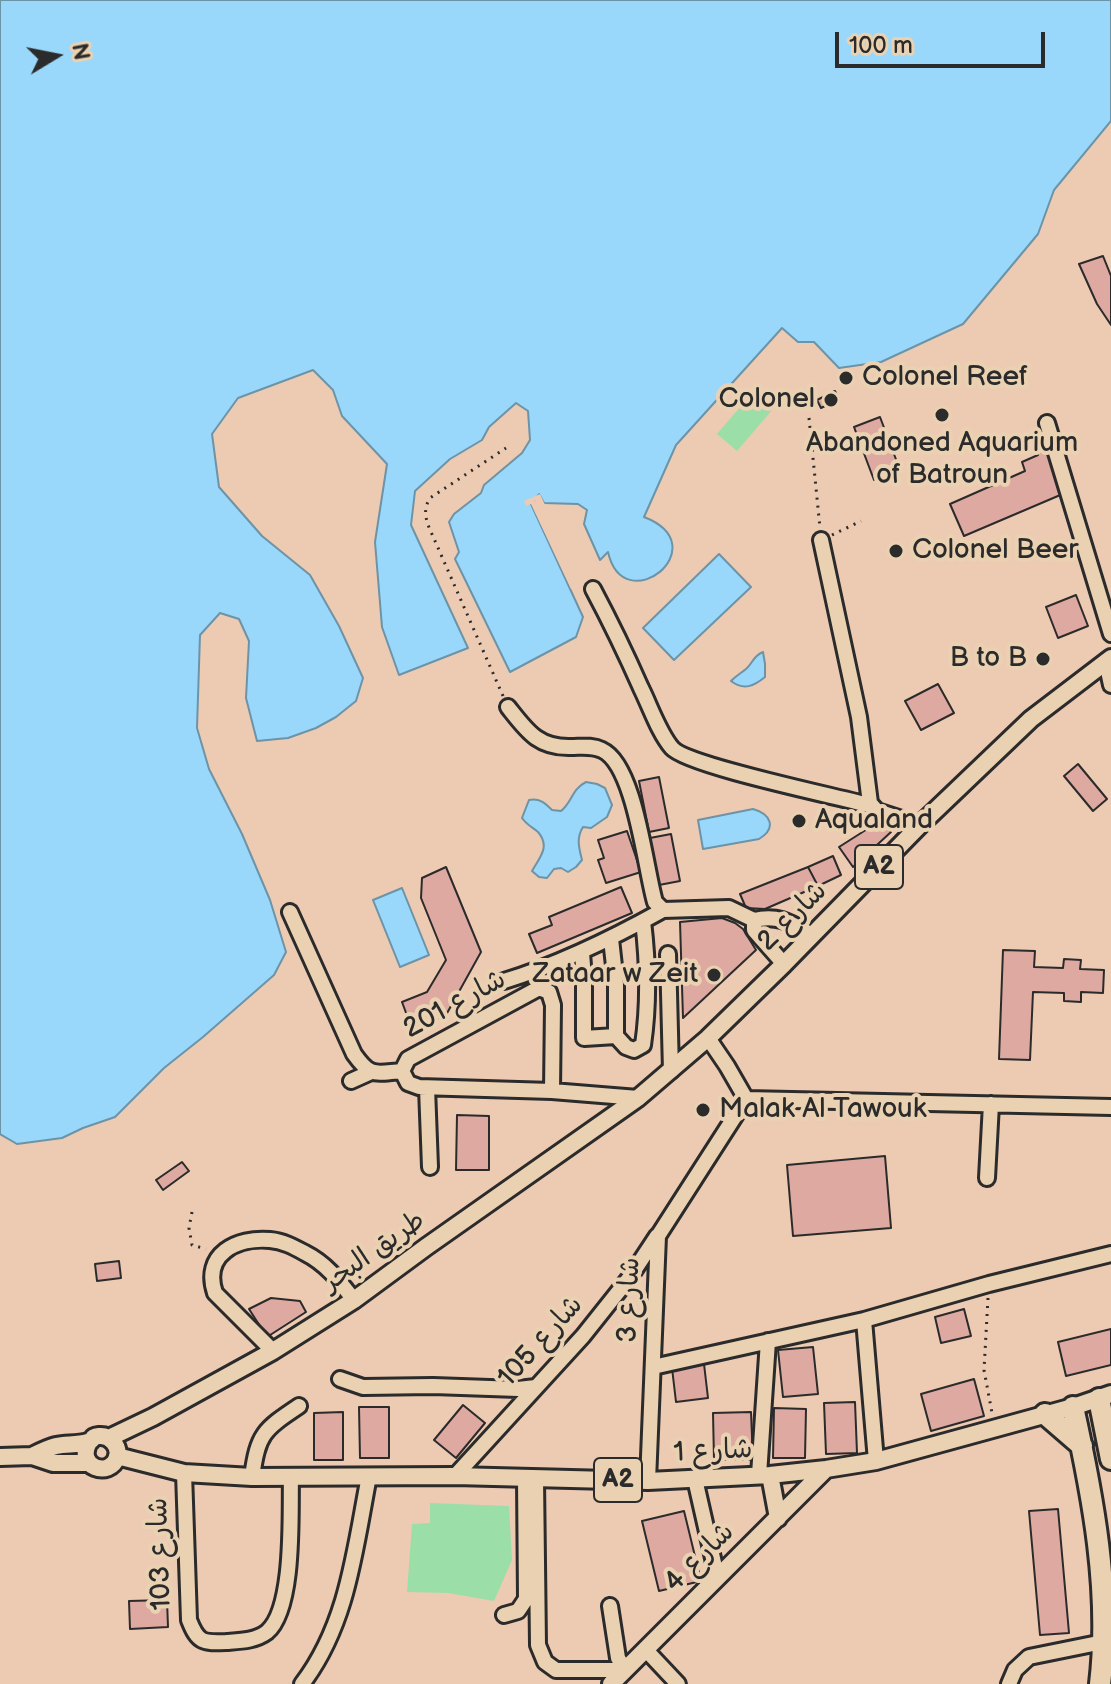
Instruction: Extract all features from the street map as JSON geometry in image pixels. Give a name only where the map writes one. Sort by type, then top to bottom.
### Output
[{"type":"highway","points":[[1105,1396],[1111,1457]]},
{"type":"highway","points":[[1073,1407],[1082,1446],[1102,1500],[1104,1617],[1100,1684]]},
{"type":"highway","points":[[1045,1414],[1082,1446]]},
{"type":"main road","name":"شارع 2","points":[[655,1085],[708,1038],[920,825],[1031,719],[1109,659]]},
{"type":"main road","name":"طريق البحر","points":[[109,1438],[273,1351],[354,1300],[655,1085]]},
{"type":"main road","name":"شارع 1","points":[[117,1456],[184,1473],[252,1477],[455,1476],[648,1481],[764,1475],[876,1461],[1105,1396]]},
{"type":"main road","name":"A2","points":[[32,1456],[52,1446],[89,1442],[98,1436],[109,1438]]},
{"type":"main road","points":[[109,1438],[116,1445],[117,1456]]},
{"type":"main road","points":[[88,1463],[85,1452],[89,1442]]},
{"type":"main road","name":"A2","points":[[0,1457],[32,1456],[53,1463],[88,1463],[97,1468],[108,1468],[117,1456]]},
{"type":"main road","name":"شارع 4","points":[[611,1684],[826,1469]]},
{"type":"main road","points":[[764,1475],[778,1518]]},
{"type":"street","points":[[1047,423],[1111,634]]},
{"type":"street","points":[[821,540],[859,717],[870,803],[877,811],[920,825]]},
{"type":"street","points":[[593,589],[655,719],[674,750],[719,767],[872,806]]},
{"type":"street","points":[[1109,659],[1111,685]]},
{"type":"street","points":[[508,707],[528,732],[544,743],[600,749],[618,766],[632,798],[655,902],[663,910]]},
{"type":"street","points":[[504,981],[582,953],[663,910],[729,908],[754,920],[766,917],[780,919],[812,935]]},
{"type":"street","points":[[290,912],[354,1054],[371,1072],[402,1071]]},
{"type":"street","points":[[754,920],[754,930],[784,964]]},
{"type":"street","points":[[611,939],[616,984],[616,1036],[626,1047],[634,1050],[643,1045],[646,1018],[643,921]]},
{"type":"street","points":[[582,953],[584,1038],[616,1036]]},
{"type":"street","points":[[668,954],[671,1071]]},
{"type":"street","name":"شارع 201","points":[[427,1088],[408,1083],[402,1071],[408,1059],[539,988],[549,992],[553,1005],[552,1091]]},
{"type":"street","points":[[708,1038],[746,1099],[1111,1107]]},
{"type":"street","points":[[351,1081],[371,1072]]},
{"type":"street","points":[[430,1167],[427,1088],[552,1091],[638,1098]]},
{"type":"street","name":"شارع 3","points":[[648,1481],[658,1236],[746,1099]]},
{"type":"street","points":[[987,1178],[991,1104]]},
{"type":"street","name":"شارع 105","points":[[455,1476],[583,1336],[658,1236]]},
{"type":"street","points":[[273,1351],[215,1293],[212,1284],[216,1262],[221,1253],[233,1244],[248,1240],[272,1240],[309,1254],[329,1269],[354,1300]]},
{"type":"street","points":[[653,1367],[864,1320],[989,1284],[1111,1254]]},
{"type":"street","points":[[864,1320],[876,1461]]},
{"type":"street","points":[[764,1475],[768,1341]]},
{"type":"street","points":[[340,1379],[363,1387],[536,1387]]},
{"type":"street","points":[[252,1477],[260,1439],[274,1422],[299,1406]]},
{"type":"street","name":"شارع 103","points":[[184,1473],[189,1620],[199,1638],[207,1643],[253,1640],[267,1632],[278,1616],[289,1568],[291,1477]]},
{"type":"street","points":[[302,1684],[321,1658],[334,1630],[349,1580],[369,1476]]},
{"type":"street","points":[[504,1615],[518,1611],[526,1599],[530,1479]]},
{"type":"street","points":[[530,1479],[538,1645],[545,1662],[556,1670],[625,1670]]},
{"type":"street","points":[[695,1479],[717,1576]]},
{"type":"street","points":[[610,1606],[618,1658],[625,1670]]},
{"type":"street","points":[[1009,1684],[1015,1670],[1029,1657],[1103,1642]]},
{"type":"street","points":[[646,1650],[678,1684]]},
{"type":"path","points":[[809,418],[821,540],[861,521]]},
{"type":"path","points":[[506,448],[430,498],[425,512],[508,707]]},
{"type":"path","points":[[192,1212],[189,1228],[192,1245],[221,1253]]},
{"type":"path","points":[[989,1284],[984,1370],[995,1429]]},
{"type":"green space","points":[[753,392],[773,409],[737,451],[717,434]]},
{"type":"green space","points":[[430,1503],[509,1506],[512,1560],[494,1601],[448,1593],[407,1592],[412,1524],[430,1523]]},
{"type":"water","points":[[0,0],[1111,0],[1111,121],[1054,190],[1038,234],[963,324],[881,362],[839,368],[814,342],[798,342],[782,328],[676,445],[644,517],[665,530],[672,545],[670,559],[660,572],[646,579],[631,580],[617,572],[608,552],[600,560],[584,524],[587,510],[578,504],[544,503],[539,494],[531,504],[583,617],[576,637],[510,672],[455,559],[459,552],[449,522],[454,514],[481,493],[484,485],[522,453],[530,440],[528,411],[516,403],[489,427],[482,440],[450,459],[415,491],[411,525],[468,648],[399,675],[382,627],[375,542],[387,464],[342,416],[333,390],[313,370],[238,398],[212,434],[219,487],[262,536],[310,575],[339,626],[363,678],[356,701],[336,717],[288,738],[257,741],[246,698],[249,641],[239,619],[220,613],[200,635],[197,728],[209,769],[242,834],[270,900],[286,952],[274,975],[164,1068],[115,1117],[62,1138],[17,1144],[0,1134]]},
{"type":"water","points":[[719,554],[751,587],[674,660],[643,628]]},
{"type":"water","points":[[763,652],[765,677],[749,686],[740,686],[731,681],[746,669]]},
{"type":"water","points":[[586,782],[605,788],[612,805],[607,817],[591,828],[583,827],[579,839],[582,860],[576,867],[568,872],[561,868],[554,869],[547,878],[539,877],[532,871],[544,843],[538,832],[522,818],[529,800],[539,800],[552,810],[561,811]]},
{"type":"water","points":[[753,809],[764,814],[770,822],[765,835],[759,839],[703,849],[698,820]]},
{"type":"water","points":[[402,888],[429,955],[400,967],[373,900]]},
{"type":"pier","points":[[540,494],[546,507],[541,506],[538,499],[534,501],[574,587],[571,589],[531,504],[526,506],[524,501]]},
{"type":"building","points":[[1103,256],[1111,276],[1111,325],[1097,304],[1079,264]]},
{"type":"building","points":[[835,391],[839,399],[821,408],[817,400]]},
{"type":"building","points":[[880,417],[900,470],[874,480],[854,427]]},
{"type":"building","points":[[1044,443],[1065,493],[964,536],[950,504],[1025,471],[1022,462],[1038,455],[1034,447]]},
{"type":"building","points":[[1076,595],[1088,626],[1058,638],[1046,607]]},
{"type":"building","points":[[938,684],[954,713],[921,730],[905,701]]},
{"type":"building","points":[[1078,764],[1107,799],[1093,811],[1064,776]]},
{"type":"building","points":[[659,777],[669,828],[649,832],[639,781]]},
{"type":"building","points":[[883,819],[891,832],[853,867],[839,847]]},
{"type":"building","points":[[627,831],[641,872],[606,883],[598,860],[604,858],[598,840]]},
{"type":"building","points":[[671,834],[680,881],[659,885],[650,838]]},
{"type":"building","points":[[833,856],[841,875],[818,886],[808,867]]},
{"type":"building","points":[[446,867],[481,952],[446,1015],[412,1029],[402,1002],[427,992],[446,960],[421,898],[422,878]]},
{"type":"building","points":[[808,867],[818,886],[765,909],[746,908],[740,894]]},
{"type":"building","points":[[621,887],[632,913],[537,953],[529,934],[552,925],[549,917]]},
{"type":"building","points":[[722,918],[743,929],[756,950],[683,1018],[680,922]]},
{"type":"building","points":[[1003,950],[1035,951],[1034,967],[1063,968],[1064,959],[1081,960],[1080,969],[1104,970],[1103,993],[1081,992],[1081,1002],[1064,1001],[1064,993],[1033,992],[1030,1060],[999,1059]]},
{"type":"building","points":[[457,1115],[489,1116],[489,1170],[456,1170]]},
{"type":"building","points":[[885,1156],[891,1228],[793,1236],[787,1165]]},
{"type":"building","points":[[182,1162],[189,1171],[163,1190],[156,1180]]},
{"type":"building","points":[[119,1261],[121,1278],[97,1281],[95,1264]]},
{"type":"building","points":[[271,1298],[300,1301],[306,1312],[267,1337],[249,1309]]},
{"type":"building","points":[[964,1309],[971,1336],[941,1343],[935,1317]]},
{"type":"building","points":[[1111,1329],[1111,1365],[1066,1376],[1058,1342]]},
{"type":"building","points":[[813,1347],[818,1394],[783,1397],[778,1350]]},
{"type":"building","points":[[704,1364],[708,1398],[676,1402],[672,1368]]},
{"type":"building","points":[[974,1379],[984,1416],[931,1431],[921,1394]]},
{"type":"building","points":[[855,1402],[857,1453],[826,1454],[824,1403]]},
{"type":"building","points":[[463,1405],[485,1423],[456,1458],[434,1440]]},
{"type":"building","points":[[359,1407],[389,1407],[389,1458],[360,1458]]},
{"type":"building","points":[[774,1408],[806,1409],[805,1458],[773,1458]]},
{"type":"building","points":[[343,1412],[343,1460],[314,1460],[314,1413]]},
{"type":"building","points":[[751,1412],[753,1460],[714,1460],[713,1413]]},
{"type":"building","points":[[1058,1509],[1069,1633],[1040,1635],[1029,1511]]},
{"type":"building","points":[[684,1511],[701,1581],[659,1591],[642,1521]]},
{"type":"building","points":[[167,1600],[168,1627],[130,1629],[129,1601]]},
{"type":"place","name":"Colonel Reef","points":[[846,378]]},
{"type":"place","name":"Colonel","points":[[831,400]]},
{"type":"place","name":"Abandoned Aquarium of Batroun","points":[[942,415]]},
{"type":"place","name":"Colonel Beer","points":[[896,551]]},
{"type":"place","name":"B to B","points":[[1043,659]]},
{"type":"place","name":"Aqualand","points":[[799,821]]},
{"type":"place","name":"Zataar w Zeit","points":[[714,975]]},
{"type":"place","name":"Malak Al Tawouk","points":[[703,1110]]}]
